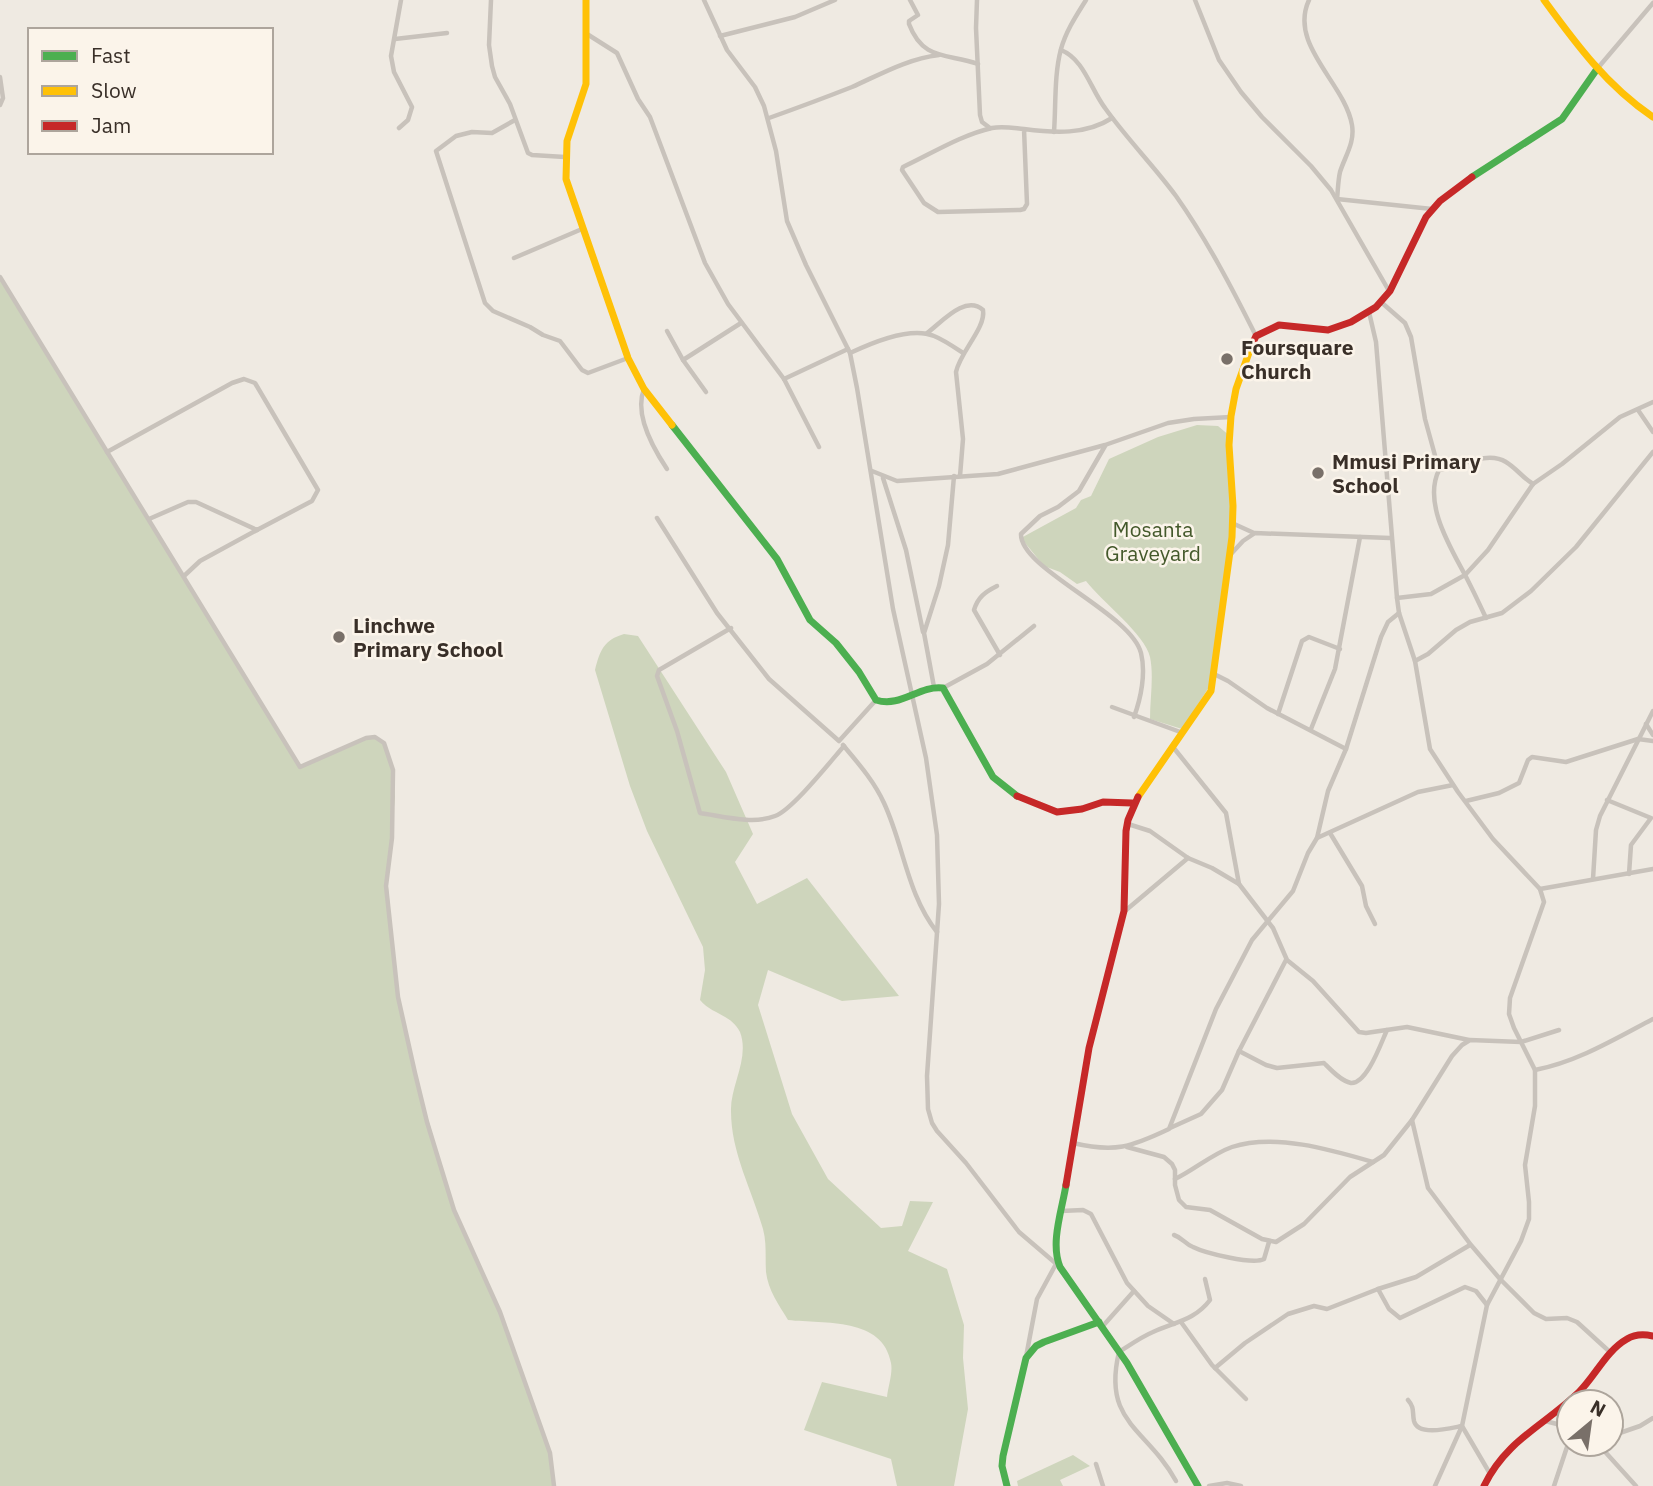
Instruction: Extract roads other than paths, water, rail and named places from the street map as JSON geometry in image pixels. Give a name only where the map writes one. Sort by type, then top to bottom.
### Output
[{"type":"street","points":[[399,128],[408,120],[412,107],[394,72],[391,56],[401,0]]},
{"type":"street","points":[[491,0],[489,38],[492,66],[528,153],[565,157]]},
{"type":"street","points":[[586,0],[586,85],[567,141],[566,179],[628,358],[644,389],[777,559],[810,620],[836,643],[859,672],[876,700],[885,703],[912,698],[934,687],[943,688],[982,668],[1034,626]]},
{"type":"street","points":[[704,0],[727,50],[755,88],[769,118],[788,222],[848,351],[871,471],[896,629],[926,758],[935,813],[940,878],[927,1076],[928,1109],[932,1123],[1019,1232],[1058,1265],[1119,1352],[1198,1486]]},
{"type":"street","points":[[720,36],[795,17],[835,0]]},
{"type":"street","points":[[910,0],[918,13],[908,23],[919,45],[939,55],[979,65]]},
{"type":"street","points":[[977,0],[980,115],[982,122],[991,128]]},
{"type":"street","points":[[1054,132],[1061,50],[1070,27],[1086,0]]},
{"type":"street","points":[[1195,0],[1219,60],[1262,117],[1311,166],[1337,200],[1390,291]]},
{"type":"street","points":[[1309,0],[1304,15],[1305,36],[1348,111],[1352,126],[1352,144],[1339,174],[1337,200]]},
{"type":"street","points":[[1544,0],[1597,69],[1628,101],[1653,117]]},
{"type":"street","points":[[1007,1486],[1002,1466],[1003,1456],[1037,1298],[1058,1265],[1056,1245],[1060,1211],[1089,1048],[1124,911],[1127,893],[1128,824],[1132,803],[1211,691],[1232,523],[1229,444],[1231,417],[1240,375],[1256,336],[1279,325],[1328,330],[1369,312],[1381,302],[1390,291],[1426,217],[1433,209],[1476,174],[1562,119],[1597,69],[1653,3]]},
{"type":"street","points":[[395,39],[447,33]]},
{"type":"street","points":[[587,34],[618,55],[638,99],[650,117],[705,263],[741,323],[784,379],[819,447]]},
{"type":"street","points":[[1061,50],[1076,60],[1112,118],[1184,209],[1227,278],[1256,336]]},
{"type":"street","points":[[769,118],[827,98],[898,65],[939,55]]},
{"type":"street","points":[[0,77],[3,99],[0,105]]},
{"type":"street","points":[[1024,129],[1027,204],[1024,209],[946,213],[930,208],[915,191],[902,168],[991,128],[1008,127],[1054,132],[1090,129],[1112,118]]},
{"type":"street","points":[[515,120],[492,134],[463,133],[436,151],[485,303],[493,311],[560,341],[582,370],[588,373],[628,358]]},
{"type":"street","points":[[1337,200],[1433,209]]},
{"type":"street","points":[[514,258],[582,229]]},
{"type":"street","points":[[0,277],[300,766],[366,738],[375,737],[384,743],[394,770],[395,797],[386,886],[398,998],[415,1073],[454,1210],[500,1312],[550,1452],[554,1486]]},
{"type":"street","points":[[1381,302],[1405,323],[1411,337],[1429,438],[1439,470],[1434,482],[1434,492],[1441,528],[1486,618]]},
{"type":"street","points":[[924,633],[939,586],[948,545],[963,439],[956,372],[963,353],[984,316],[983,310],[978,306],[962,307],[927,333]]},
{"type":"street","points":[[1369,312],[1376,342],[1396,598],[1415,661],[1430,749],[1493,839],[1540,889],[1544,902],[1510,998],[1510,1014],[1535,1070],[1535,1106],[1525,1165],[1530,1202],[1529,1219],[1521,1241],[1487,1306],[1462,1426],[1435,1486]]},
{"type":"street","points":[[683,360],[741,323]]},
{"type":"street","points":[[667,331],[683,360],[706,392]]},
{"type":"street","points":[[784,379],[848,351],[908,334],[927,333],[963,353]]},
{"type":"street","points":[[107,452],[232,383],[244,379],[255,383],[318,490],[312,501],[200,561],[184,576]]},
{"type":"street","points":[[644,389],[641,401],[649,441],[667,469]]},
{"type":"street","points":[[1396,598],[1431,594],[1465,575],[1488,550],[1533,484],[1620,417],[1653,402]]},
{"type":"street","points":[[1638,410],[1653,432]]},
{"type":"street","points":[[871,471],[897,481],[1006,473],[1105,445],[1168,423],[1231,417]]},
{"type":"street","points":[[1105,445],[1079,491],[1034,521],[1021,534],[1021,541],[1035,559],[1125,631],[1141,651],[1141,688],[1134,717]]},
{"type":"street","points":[[1415,661],[1428,654],[1455,630],[1470,622],[1502,613],[1517,603],[1559,566],[1653,452]]},
{"type":"street","points":[[1439,470],[1476,460],[1497,458],[1533,484]]},
{"type":"street","points":[[883,477],[906,550],[934,687]]},
{"type":"street","points":[[149,519],[188,502],[196,502],[257,530]]},
{"type":"street","points":[[657,518],[717,613],[769,679],[839,741],[872,781],[885,804],[917,901],[937,933]]},
{"type":"street","points":[[1232,523],[1255,533],[1390,538]]},
{"type":"street","points":[[1229,556],[1255,533]]},
{"type":"street","points":[[1311,729],[1340,649],[1360,537]]},
{"type":"street","points":[[997,586],[985,592],[977,601],[974,610],[1000,655]]},
{"type":"street","points":[[1169,1129],[1216,1009],[1252,940],[1293,891],[1317,838],[1328,791],[1346,749],[1381,637],[1388,622],[1399,613]]},
{"type":"street","points":[[731,628],[659,670],[657,676],[677,731],[699,814],[749,819],[776,816],[792,803],[844,747]]},
{"type":"street","points":[[1278,714],[1303,640],[1309,637],[1340,649]]},
{"type":"street","points":[[1214,674],[1278,714],[1346,749]]},
{"type":"street","points":[[943,688],[993,777],[1018,797],[1058,812],[1082,809],[1103,802],[1132,803]]},
{"type":"street","points":[[839,741],[876,700]]},
{"type":"street","points":[[1112,707],[1183,733]]},
{"type":"street","points":[[1593,879],[1596,830],[1607,800],[1653,711]]},
{"type":"street","points":[[1646,724],[1653,735]]},
{"type":"street","points":[[1465,801],[1499,793],[1519,783],[1528,760],[1532,757],[1566,762],[1638,739],[1653,741]]},
{"type":"street","points":[[1173,747],[1226,813],[1239,884]]},
{"type":"street","points":[[1317,838],[1418,792],[1453,785]]},
{"type":"street","points":[[1607,800],[1651,818],[1631,845],[1629,874]]},
{"type":"street","points":[[1128,824],[1150,831],[1188,858],[1212,867],[1239,884],[1273,928],[1286,960],[1313,981],[1359,1032],[1407,1027],[1470,1041],[1521,1042],[1559,1030]]},
{"type":"street","points":[[1330,833],[1362,886],[1366,906],[1375,924]]},
{"type":"street","points":[[1124,911],[1188,858]]},
{"type":"street","points":[[1540,889],[1653,869]]},
{"type":"street","points":[[1072,1143],[1095,1149],[1126,1147],[1191,1120],[1210,1107],[1222,1090],[1286,960]]},
{"type":"street","points":[[1535,1070],[1573,1059],[1653,1018]]},
{"type":"street","points":[[1239,1051],[1277,1068],[1324,1063],[1345,1081],[1353,1083],[1359,1081],[1368,1070],[1387,1030]]},
{"type":"street","points":[[1126,1147],[1164,1157],[1175,1170],[1179,1200],[1186,1207],[1210,1210],[1269,1242],[1276,1242],[1304,1224],[1350,1177],[1384,1155],[1412,1120],[1452,1056],[1470,1041]]},
{"type":"street","points":[[1412,1120],[1428,1188],[1500,1279],[1541,1318],[1571,1319],[1612,1353]]},
{"type":"street","points":[[1175,1179],[1234,1147],[1261,1144],[1321,1147],[1374,1162]]},
{"type":"street","points":[[1060,1211],[1083,1210],[1091,1214],[1121,1273],[1134,1291],[1174,1324]]},
{"type":"street","points":[[1174,1236],[1184,1239],[1192,1247],[1253,1262],[1264,1259],[1269,1242]]},
{"type":"street","points":[[1215,1368],[1245,1343],[1288,1314],[1314,1306],[1327,1309],[1416,1277],[1471,1245]]},
{"type":"street","points":[[1176,1481],[1158,1454],[1133,1429],[1115,1391],[1114,1375],[1119,1352],[1150,1333],[1181,1322],[1201,1311],[1210,1300],[1205,1279]]},
{"type":"street","points":[[1378,1289],[1389,1309],[1400,1318],[1465,1287],[1476,1290],[1487,1306]]},
{"type":"street","points":[[1026,1358],[1036,1346],[1044,1342],[1100,1325],[1134,1291]]},
{"type":"street","points":[[1181,1322],[1215,1368],[1246,1399]]},
{"type":"street","points":[[1484,1486],[1489,1472],[1507,1448],[1545,1421],[1577,1393],[1612,1353],[1633,1336],[1653,1336]]},
{"type":"street","points":[[1408,1400],[1414,1408],[1414,1423],[1418,1427],[1435,1431],[1462,1426]]},
{"type":"street","points":[[1625,1431],[1653,1418]]},
{"type":"street","points":[[1545,1421],[1555,1424]]},
{"type":"street","points":[[1462,1426],[1489,1472]]},
{"type":"street","points":[[1554,1486],[1563,1458]]},
{"type":"street","points":[[1611,1458],[1636,1486]]},
{"type":"street","points":[[1096,1464],[1103,1486]]},
{"type":"street","points":[[1209,1486],[1227,1483],[1241,1486]]},
{"type":"place","name":"Foursquare Church","points":[[1227,359]]},
{"type":"place","name":"Mmusi Primary School","points":[[1318,473]]},
{"type":"place","name":"Linchwe Primary School","points":[[339,637]]},
{"type":"park label","name":"Mosanta Graveyard","points":[[1153,541]]}]
